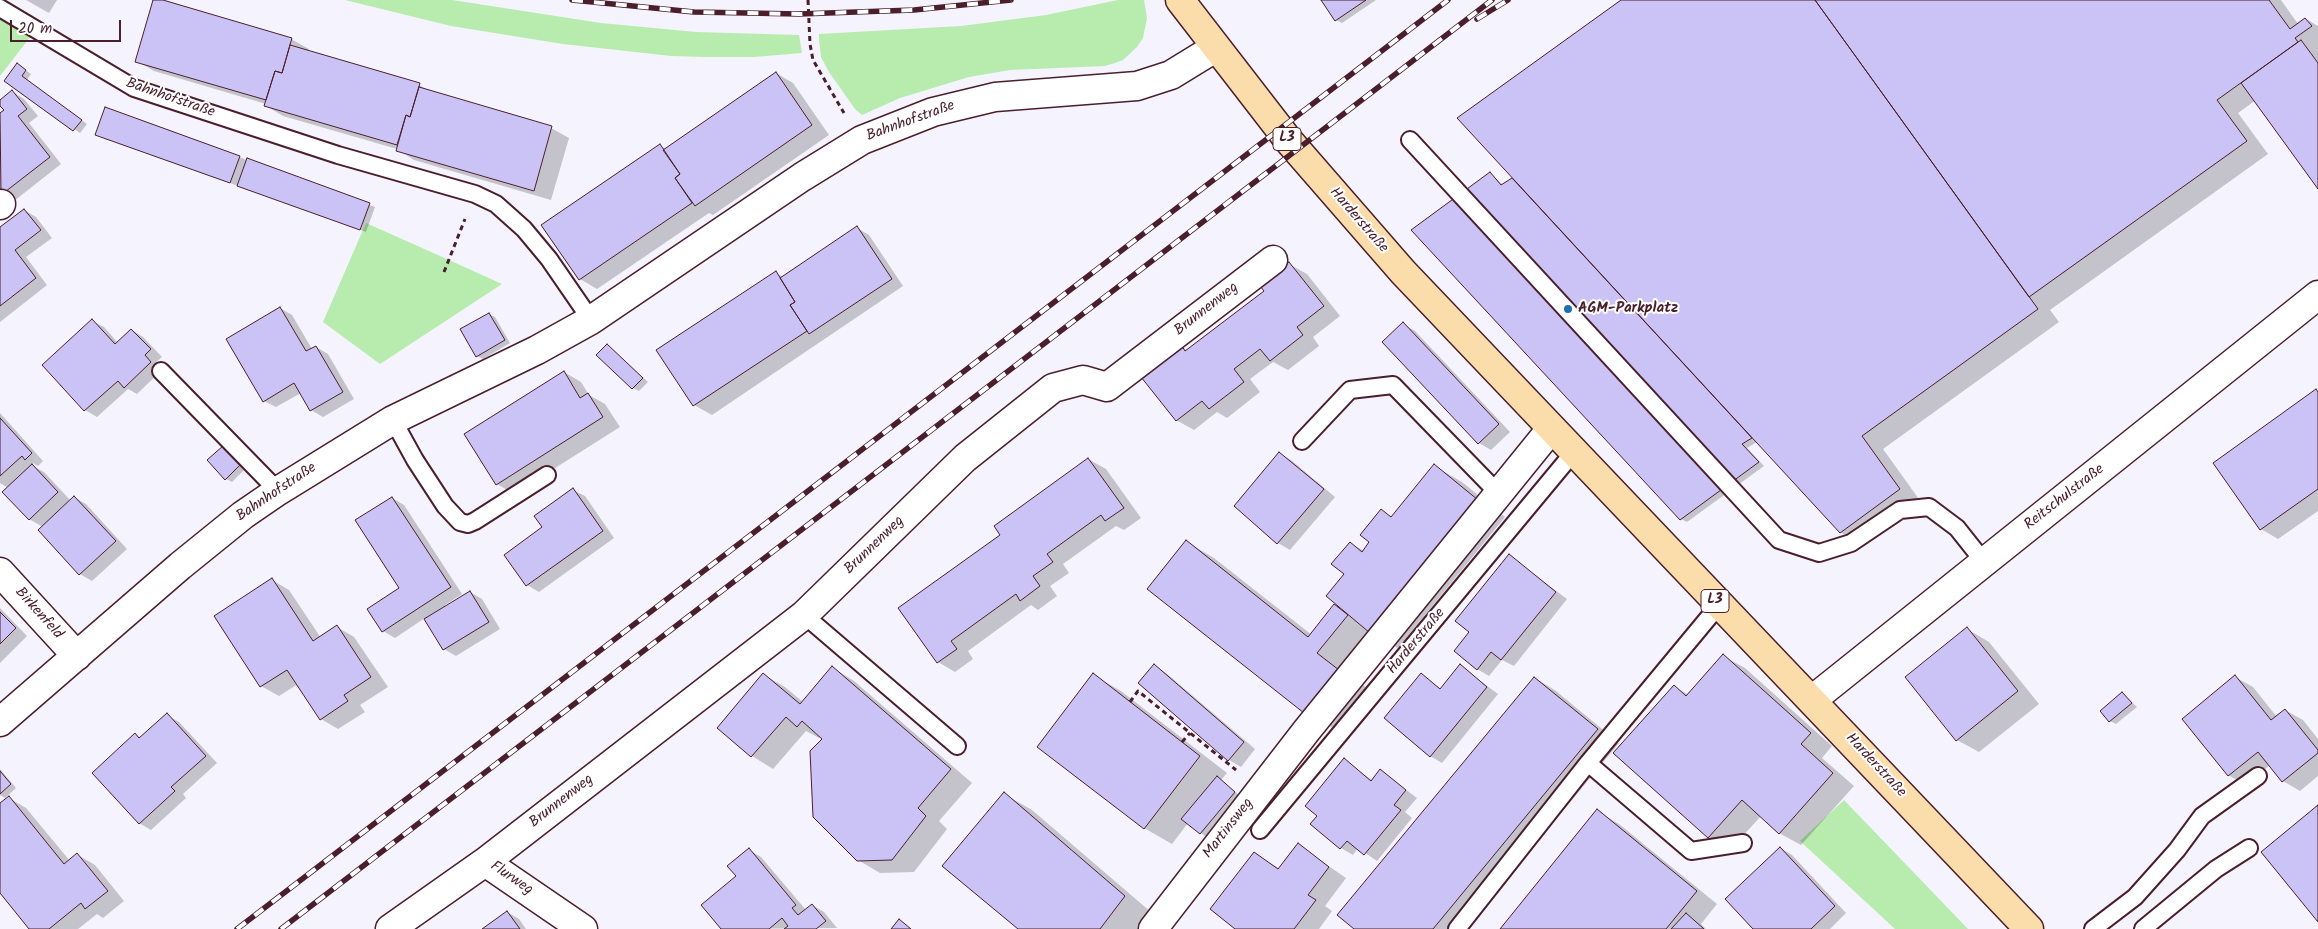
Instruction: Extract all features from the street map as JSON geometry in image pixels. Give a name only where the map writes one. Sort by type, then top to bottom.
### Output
[{"type":"main road","name":"Harderstraße","points":[[1180,0],[1215,48],[1289,141],[1403,272],[1573,453],[1812,700],[2029,929]]},
{"type":"street","name":"Bahnhofstraße","points":[[0,722],[193,555],[278,492],[393,420],[537,350],[591,320],[802,177],[862,140],[933,112],[995,97],[1137,86],[1171,75],[1215,48]]},
{"type":"street","name":"Brunnenweg","points":[[485,862],[804,615],[965,458],[1053,388],[1083,380],[1107,387],[1273,260]]},
{"type":"street","name":"Reitschulstraße","points":[[1812,700],[2316,301]]},
{"type":"street","name":"Harderstraße","points":[[1307,730],[1551,429]]},
{"type":"street","name":"Birkenfeld","points":[[0,572],[76,656]]},
{"type":"street","name":"Martinsweg","points":[[1153,929],[1307,730]]},
{"type":"street","name":"Flurweg","points":[[390,929],[485,862],[583,929]]},
{"type":"lane","name":"Bahnhofstraße","points":[[0,8],[122,83],[134,88],[338,155],[475,194],[496,204],[524,229],[549,259],[591,320]]},
{"type":"lane","points":[[1410,140],[1779,540],[1819,553],[1851,543],[1900,510],[1929,506],[1957,528],[1984,562]]},
{"type":"lane","points":[[161,371],[278,492]]},
{"type":"lane","points":[[1302,441],[1350,390],[1393,385],[1499,494]]},
{"type":"lane","points":[[393,420],[415,460],[445,506],[460,522],[468,524],[475,521],[547,475]]},
{"type":"lane","name":"Harderstraße","points":[[1260,830],[1573,453]]},
{"type":"lane","points":[[1457,929],[1588,763],[1720,605]]},
{"type":"lane","points":[[804,615],[957,746]]},
{"type":"lane","points":[[1588,763],[1691,851],[1743,843]]},
{"type":"lane","points":[[2093,929],[2135,897],[2176,850],[2202,816],[2258,776]]},
{"type":"lane","points":[[2144,929],[2216,869],[2249,848]]},
{"type":"path","points":[[808,0],[811,53],[816,68],[862,140]]},
{"type":"path","points":[[444,272],[475,194]]},
{"type":"path","points":[[1130,702],[1138,691],[1260,790]]},
{"type":"path","points":[[1182,742],[1190,733]]},
{"type":"green space","points":[[345,0],[452,0],[601,23],[696,32],[799,35],[802,53],[754,57],[671,56],[563,44],[451,26]]},
{"type":"green space","points":[[1118,0],[1144,0],[1147,18],[1143,38],[1137,47],[1123,60],[1105,66],[1010,70],[969,77],[900,98],[862,115],[855,109],[829,72],[821,57],[819,34],[961,26],[1046,15]]},
{"type":"green space","points":[[0,17],[31,36],[0,76]]},
{"type":"green space","points":[[366,223],[502,284],[380,364],[323,322]]},
{"type":"green space","points":[[1844,800],[1968,929],[1895,929],[1800,841]]},
{"type":"building","points":[[153,0],[163,0],[292,38],[282,73],[275,71],[266,100],[135,62]]},
{"type":"building","points":[[1321,0],[1366,0],[1335,21]]},
{"type":"building","points":[[1621,0],[1815,0],[2038,309],[1862,436],[1900,489],[1840,533],[1457,118]]},
{"type":"building","points":[[1815,0],[2269,0],[2290,29],[2305,18],[2312,26],[2295,38],[2298,42],[2217,100],[2247,141],[2029,297]]},
{"type":"building","points":[[2301,40],[2318,63],[2318,189],[2241,83]]},
{"type":"building","points":[[290,45],[420,83],[410,117],[406,115],[397,145],[264,106],[275,71],[282,73]]},
{"type":"building","points":[[17,63],[26,70],[22,76],[82,120],[73,131],[4,81]]},
{"type":"building","points":[[776,72],[812,125],[695,206],[675,178],[680,174],[663,150]]},
{"type":"building","points":[[419,87],[552,126],[534,191],[396,151],[406,115],[410,117]]},
{"type":"building","points":[[12,90],[27,109],[18,116],[50,157],[1,195],[0,113],[4,110],[0,106],[0,100]]},
{"type":"building","points":[[105,107],[240,156],[230,183],[95,135]]},
{"type":"building","points":[[660,144],[680,174],[675,178],[692,203],[579,280],[541,225]]},
{"type":"building","points":[[247,158],[370,203],[360,230],[237,186]]},
{"type":"building","name":"AGM-Parkplatz","points":[[1490,172],[1501,185],[1512,178],[1752,438],[1742,444],[1759,462],[1680,520],[1411,230]]},
{"type":"building","points":[[24,209],[41,230],[15,250],[36,278],[0,306],[0,227]]},
{"type":"building","points":[[857,226],[892,279],[809,334],[790,305],[795,302],[780,278]]},
{"type":"building","points":[[1289,262],[1324,306],[1297,327],[1303,335],[1270,361],[1260,349],[1234,369],[1244,382],[1209,409],[1202,401],[1176,421],[1141,377],[1182,346],[1185,351],[1264,291],[1260,286]]},
{"type":"building","points":[[776,271],[795,302],[790,305],[807,331],[693,406],[656,350]]},
{"type":"building","points":[[280,307],[306,351],[316,346],[343,392],[310,411],[294,383],[263,402],[226,339]]},
{"type":"building","points":[[489,313],[505,340],[476,357],[460,329]]},
{"type":"building","points":[[92,319],[115,344],[131,329],[151,349],[145,355],[151,362],[124,388],[118,381],[84,411],[42,365]]},
{"type":"building","points":[[1403,322],[1499,424],[1478,444],[1382,342]]},
{"type":"building","points":[[607,344],[643,378],[632,389],[596,355]]},
{"type":"building","points":[[564,371],[580,398],[588,393],[603,417],[496,485],[464,434]]},
{"type":"building","points":[[2316,389],[2318,392],[2318,489],[2260,530],[2213,463]]},
{"type":"building","points":[[0,418],[32,453],[25,460],[22,456],[0,476]]},
{"type":"building","points":[[223,446],[241,464],[225,480],[207,460]]},
{"type":"building","points":[[1279,452],[1324,489],[1277,544],[1234,506]]},
{"type":"building","points":[[1088,458],[1124,508],[1105,521],[1101,515],[1047,554],[1053,562],[1033,576],[1040,586],[1020,601],[1016,594],[951,641],[957,649],[937,663],[898,608],[1000,535],[994,526]]},
{"type":"building","points":[[32,464],[58,492],[29,520],[2,492]]},
{"type":"building","points":[[1434,464],[1478,500],[1370,633],[1326,596],[1344,574],[1331,564],[1350,542],[1362,552],[1369,542],[1360,535],[1381,509],[1391,517]]},
{"type":"building","points":[[573,488],[603,531],[526,586],[504,555],[542,527],[534,516]]},
{"type":"building","points":[[74,496],[116,541],[79,575],[38,530]]},
{"type":"building","points":[[392,497],[451,587],[382,632],[367,609],[399,588],[355,520]]},
{"type":"building","points":[[1186,540],[1308,637],[1334,604],[1348,615],[1317,653],[1339,670],[1304,713],[1147,589]]},
{"type":"building","points":[[1509,554],[1556,592],[1501,660],[1491,652],[1477,670],[1454,651],[1469,632],[1455,621]]},
{"type":"building","points":[[272,578],[313,641],[337,625],[371,677],[344,695],[348,701],[320,720],[287,670],[260,687],[214,616]]},
{"type":"building","points":[[470,591],[489,622],[443,650],[424,619]]},
{"type":"building","points":[[0,612],[16,628],[0,644]]},
{"type":"building","points":[[1967,627],[2018,691],[1956,741],[1905,677]]},
{"type":"building","points":[[1723,654],[1811,733],[1801,744],[1833,773],[1779,834],[1742,800],[1708,838],[1613,753],[1674,685],[1686,696]]},
{"type":"building","points":[[1154,664],[1244,742],[1228,761],[1138,683]]},
{"type":"building","points":[[1460,664],[1487,687],[1430,757],[1384,718],[1421,673],[1440,689]]},
{"type":"building","points":[[832,666],[951,769],[918,808],[926,816],[892,860],[857,861],[813,817],[810,751],[822,739],[802,721],[797,727],[786,717],[751,757],[717,728],[763,673],[800,704]]},
{"type":"building","points":[[1093,673],[1200,756],[1144,829],[1037,747]]},
{"type":"building","points":[[2235,675],[2271,720],[2285,709],[2318,750],[2318,753],[2282,782],[2258,752],[2228,776],[2182,719]]},
{"type":"building","points":[[1534,677],[1598,729],[1433,929],[1354,929],[1337,915]]},
{"type":"building","points":[[2122,692],[2132,703],[2109,722],[2100,711]]},
{"type":"building","points":[[167,713],[206,756],[171,787],[175,791],[139,824],[92,773],[135,733],[139,738]]},
{"type":"building","points":[[1344,758],[1371,781],[1380,769],[1406,790],[1394,805],[1401,810],[1364,855],[1347,841],[1340,849],[1310,824],[1317,816],[1305,806]]},
{"type":"building","points":[[0,771],[11,784],[0,794]]},
{"type":"building","points":[[1217,776],[1235,792],[1200,834],[1181,819]]},
{"type":"building","points":[[1004,792],[1125,896],[1100,929],[1018,929],[942,866]]},
{"type":"building","points":[[9,796],[64,864],[77,853],[108,891],[85,909],[81,903],[49,929],[29,929],[0,893],[0,803]]},
{"type":"building","points":[[2318,805],[2318,922],[2261,852]]},
{"type":"building","points":[[1597,809],[1697,891],[1666,929],[1500,929]]},
{"type":"building","points":[[1298,843],[1329,867],[1308,895],[1316,900],[1294,929],[1235,929],[1210,909],[1254,852],[1278,869]]},
{"type":"building","points":[[1780,847],[1835,906],[1811,929],[1753,929],[1725,899]]},
{"type":"building","points":[[749,848],[796,905],[792,908],[798,915],[812,904],[826,921],[816,929],[784,929],[788,926],[782,918],[769,929],[721,929],[701,905],[736,876],[727,866]]},
{"type":"building","points":[[507,911],[520,929],[482,929]]},
{"type":"building","points":[[1686,913],[1704,929],[1671,929]]},
{"type":"building","points":[[899,919],[911,929],[891,929]]},
{"type":"railway","points":[[572,0],[694,12],[799,14],[914,10],[1011,0]]},
{"type":"railway","points":[[237,929],[1448,0]]},
{"type":"railway","points":[[281,929],[1492,0]]},
{"type":"railway","points":[[1477,19],[1508,0]]},
{"type":"place","name":"AGM-Parkplatz","points":[[1568,309]]}]
